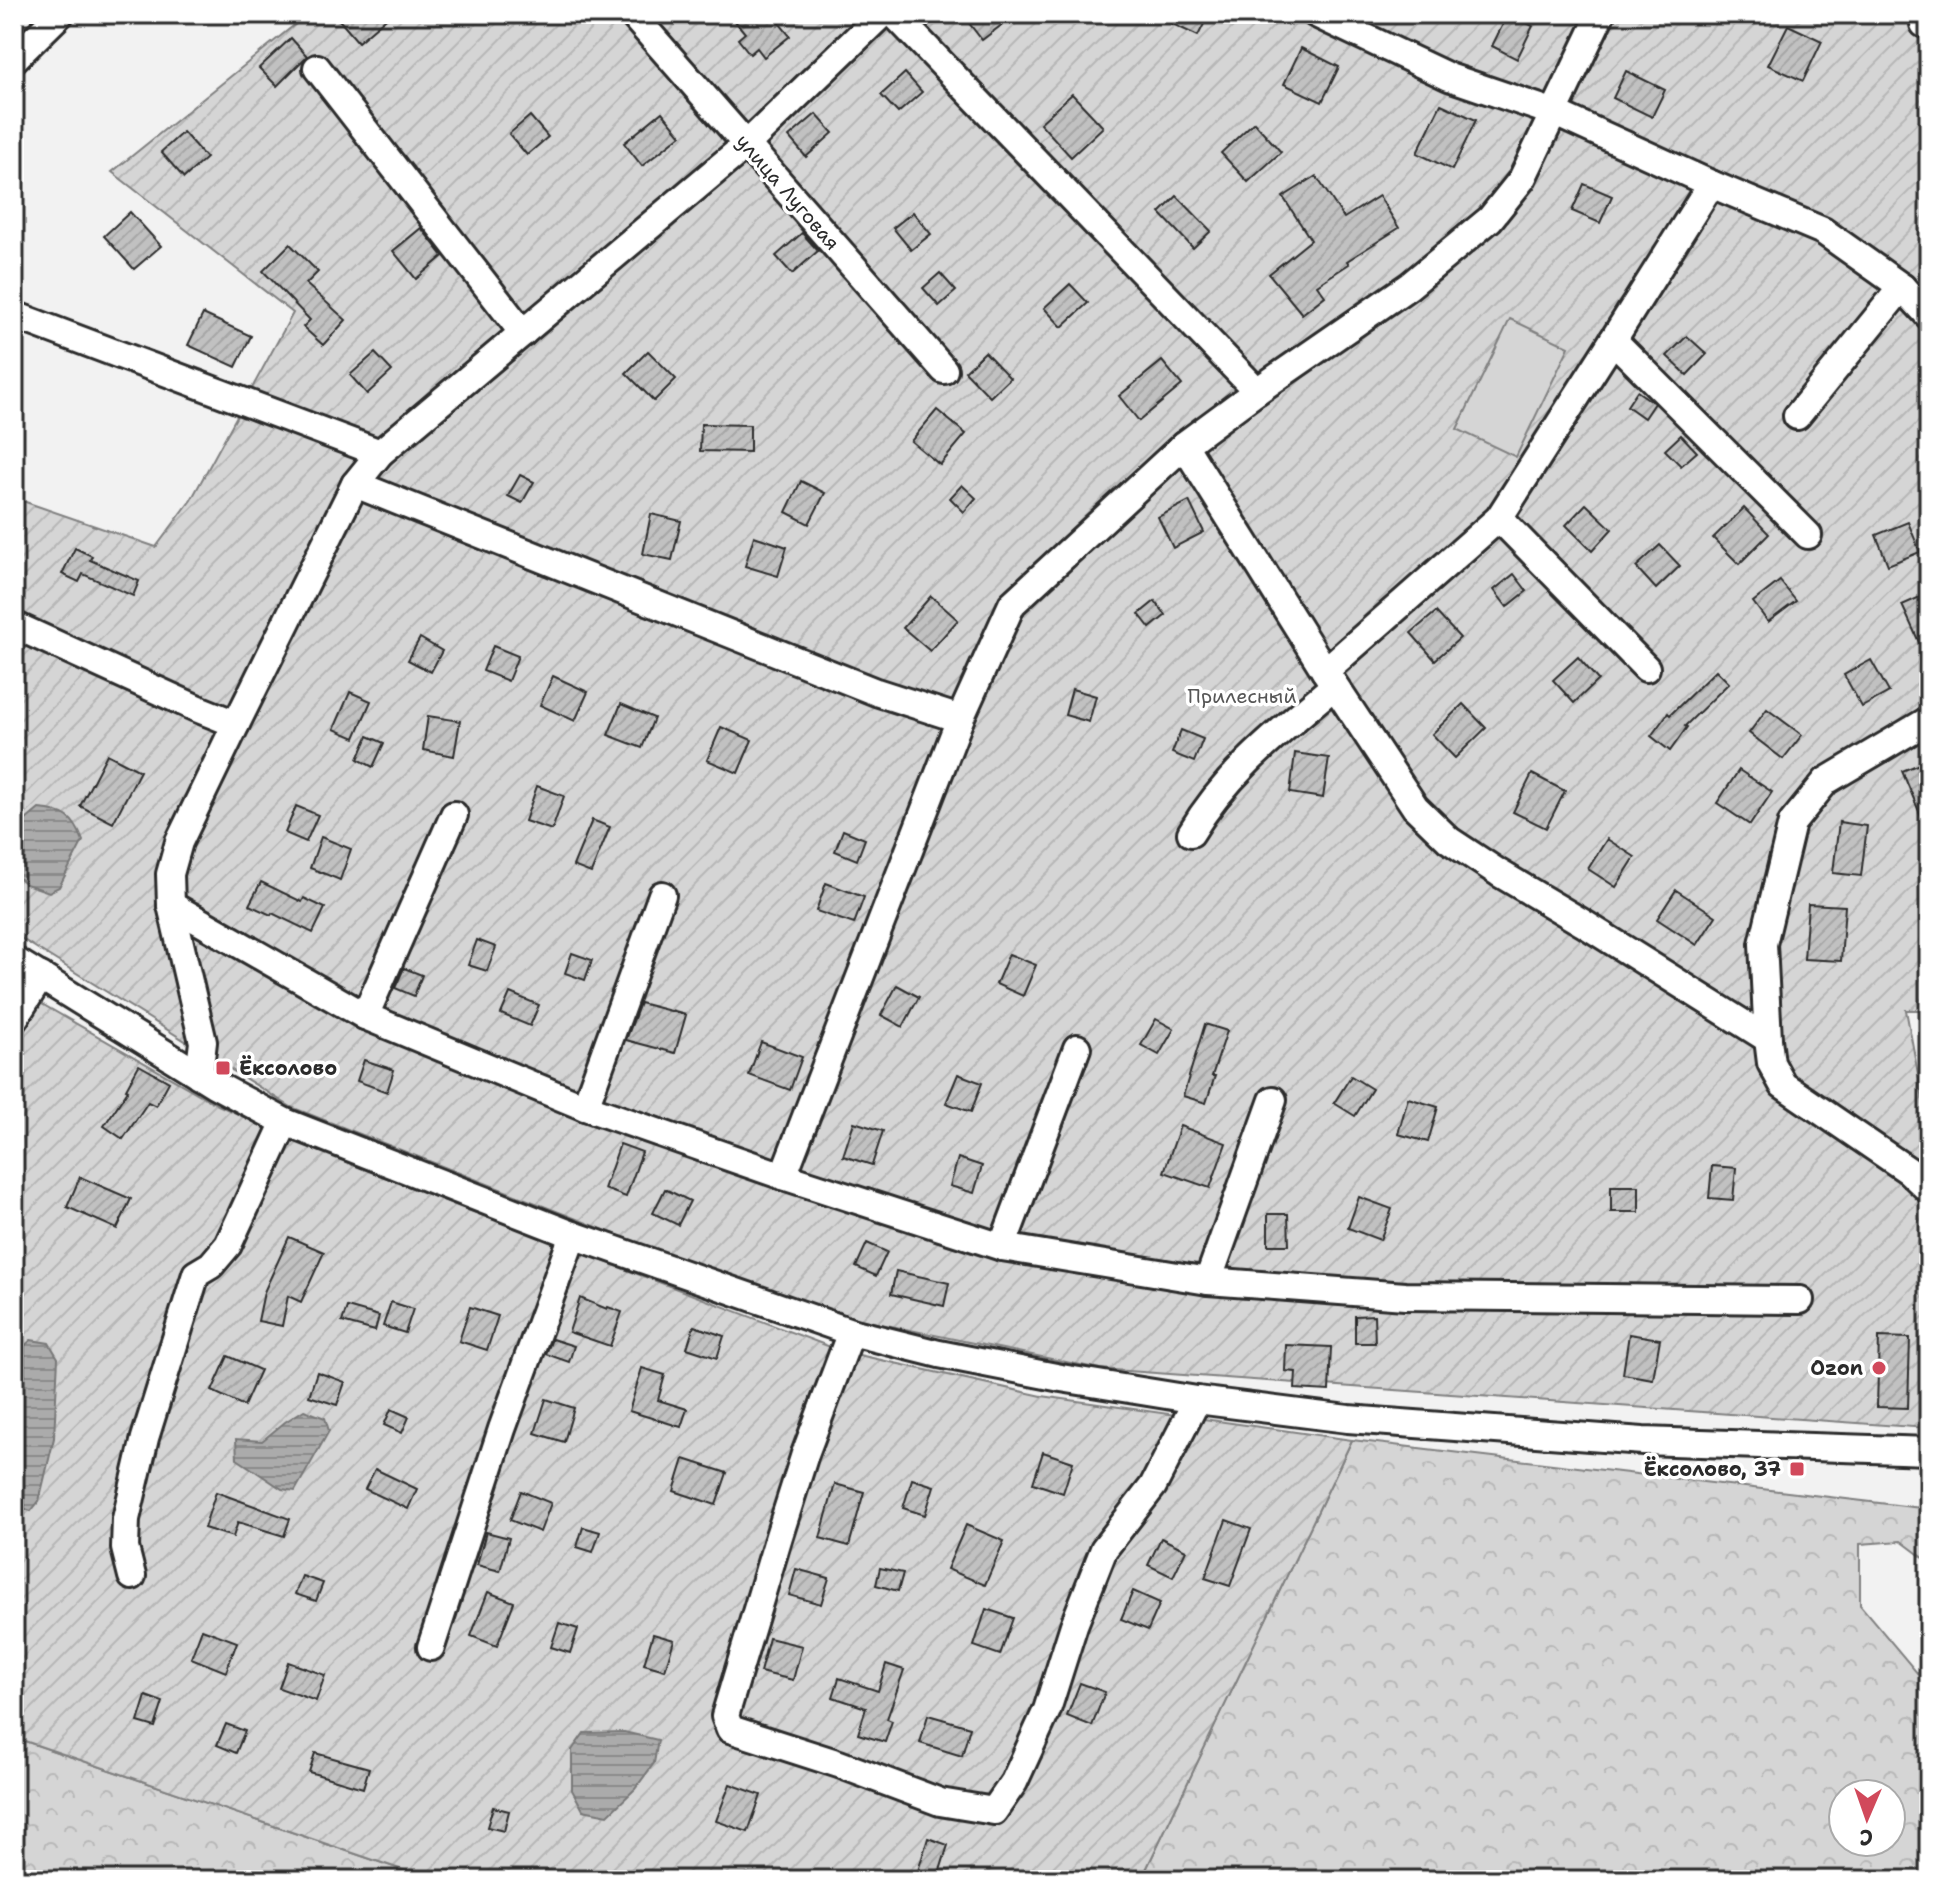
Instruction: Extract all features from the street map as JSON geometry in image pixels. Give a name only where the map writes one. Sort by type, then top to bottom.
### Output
[{"type":"street","points":[[14,59],[60,14]]},
{"type":"street","name":"улица Луговая","points":[[632,14],[944,370]]},
{"type":"street","points":[[199,1075],[203,1042],[171,905],[170,874],[179,842],[355,484],[380,453],[746,145],[882,14]]},
{"type":"street","points":[[894,14],[1257,391]]},
{"type":"street","points":[[1316,14],[1449,77],[1555,113],[1823,231],[1902,287],[1929,316]]},
{"type":"street","points":[[783,1176],[960,719],[1012,604],[1184,445],[1409,286],[1490,219],[1522,179],[1601,14]]},
{"type":"street","points":[[317,68],[523,333]]},
{"type":"street","points":[[1191,833],[1205,810],[1259,749],[1499,518],[1711,184]]},
{"type":"street","points":[[1797,416],[1902,287]]},
{"type":"street","points":[[14,315],[380,453]]},
{"type":"street","points":[[1613,340],[1808,535]]},
{"type":"street","points":[[1184,445],[1330,679],[1415,807],[1449,840],[1499,873],[1768,1039]]},
{"type":"street","points":[[355,484],[876,692],[960,719]]},
{"type":"street","points":[[1499,518],[1646,668]]},
{"type":"street","points":[[14,625],[236,724]]},
{"type":"street","points":[[1929,720],[1826,781],[1792,823],[1763,944],[1771,1063],[1783,1085],[1909,1171],[1929,1190]]},
{"type":"street","points":[[365,1016],[454,815]]},
{"type":"street","points":[[585,1107],[662,895]]},
{"type":"street","points":[[171,905],[365,1016],[585,1107],[1002,1247],[1208,1281],[1405,1296],[1800,1300]]},
{"type":"street","points":[[14,960],[269,1115],[573,1235],[851,1332],[939,1354],[1061,1378],[1197,1400],[1348,1419],[1643,1441],[1929,1451]]},
{"type":"street","points":[[14,1019],[41,976]]},
{"type":"street","points":[[1002,1247],[1077,1048]]},
{"type":"street","points":[[1208,1281],[1273,1100]]},
{"type":"street","points":[[132,1576],[125,1548],[126,1519],[145,1438],[196,1274],[211,1265],[228,1245],[285,1122]]},
{"type":"street","points":[[431,1647],[502,1429],[573,1235]]},
{"type":"street","points":[[851,1332],[805,1454],[725,1716],[730,1729],[839,1764],[940,1802],[994,1811],[1014,1782],[1047,1710],[1074,1625],[1104,1549],[1153,1486],[1197,1400]]},
{"type":"green space","name":"Прилесный","points":[[308,14],[1929,14],[1929,1010],[1906,1010],[1929,1132],[1927,1428],[1100,1369],[847,1317],[648,1247],[291,1107],[14,934],[14,498],[156,547],[191,500],[293,313],[112,172]]},
{"type":"green space","points":[[1510,319],[1569,347],[1516,457],[1457,429]]},
{"type":"green space","points":[[14,988],[218,1105],[276,1131],[460,1207],[841,1351],[1042,1396],[1352,1440],[1141,1880],[432,1880],[14,1737]]},
{"type":"green space","points":[[1352,1440],[1929,1509],[1929,1562],[1901,1541],[1860,1544],[1860,1605],[1929,1687],[1929,1880],[1141,1880]]},
{"type":"green space","points":[[16,1738],[432,1880],[14,1880]]},
{"type":"shaded area","points":[[39,809],[56,811],[67,817],[76,826],[83,841],[59,887],[49,892],[26,884],[14,874],[14,830]]},
{"type":"shaded area","points":[[31,1340],[49,1343],[58,1358],[54,1438],[39,1501],[31,1511],[14,1505],[14,1355]]},
{"type":"shaded area","points":[[304,1410],[325,1418],[329,1431],[295,1491],[282,1489],[237,1459],[236,1439],[262,1441]]},
{"type":"shaded area","points":[[624,1732],[658,1740],[654,1763],[635,1789],[608,1815],[583,1810],[572,1790],[572,1750],[584,1733]]},
{"type":"building","points":[[334,14],[391,14],[358,42]]},
{"type":"building","points":[[729,14],[772,14],[790,36],[764,57],[757,48],[750,54],[738,39],[745,33]]},
{"type":"building","points":[[962,14],[1016,14],[982,40]]},
{"type":"building","points":[[1151,14],[1209,14],[1198,36]]},
{"type":"building","points":[[1508,14],[1533,26],[1517,59],[1492,46]]},
{"type":"building","points":[[1788,25],[1822,41],[1803,81],[1768,65]]},
{"type":"building","points":[[291,38],[307,56],[277,86],[259,68]]},
{"type":"building","points":[[1301,48],[1339,67],[1322,102],[1284,84]]},
{"type":"building","points":[[1626,71],[1665,90],[1652,117],[1613,98]]},
{"type":"building","points":[[905,73],[922,92],[898,113],[881,95]]},
{"type":"building","points":[[1072,94],[1103,127],[1071,157],[1040,123]]},
{"type":"building","points":[[1441,104],[1476,120],[1452,170],[1417,153]]},
{"type":"building","points":[[662,112],[681,135],[642,166],[624,143]]},
{"type":"building","points":[[816,114],[833,133],[806,157],[789,137]]},
{"type":"building","points":[[530,116],[548,137],[527,155],[509,134]]},
{"type":"building","points":[[1254,122],[1281,152],[1248,182],[1221,153]]},
{"type":"building","points":[[183,132],[206,158],[184,178],[161,152]]},
{"type":"building","points":[[1316,176],[1344,218],[1379,196],[1399,228],[1347,261],[1349,264],[1317,285],[1325,296],[1302,314],[1269,274],[1311,240],[1283,197]]},
{"type":"building","points":[[1584,184],[1612,196],[1600,223],[1572,211]]},
{"type":"building","points":[[1177,196],[1211,231],[1193,248],[1160,213]]},
{"type":"building","points":[[130,212],[161,246],[134,269],[104,236]]},
{"type":"building","points":[[913,212],[931,234],[911,250],[893,228]]},
{"type":"building","points":[[421,228],[443,256],[416,279],[393,251]]},
{"type":"building","points":[[802,233],[818,251],[792,274],[776,256]]},
{"type":"building","points":[[290,244],[318,272],[306,284],[346,320],[323,345],[303,327],[310,320],[263,271]]},
{"type":"building","points":[[940,273],[956,291],[939,306],[923,288]]},
{"type":"building","points":[[1070,284],[1088,303],[1062,327],[1044,308]]},
{"type":"building","points":[[203,314],[251,336],[236,367],[188,345]]},
{"type":"building","points":[[1687,336],[1707,354],[1687,375],[1667,356]]},
{"type":"building","points":[[648,351],[676,379],[654,401],[626,373]]},
{"type":"building","points":[[985,352],[1010,378],[990,397],[965,371]]},
{"type":"building","points":[[375,353],[392,371],[367,394],[350,375]]},
{"type":"building","points":[[1162,361],[1182,385],[1139,421],[1119,396]]},
{"type":"building","points":[[1637,391],[1654,403],[1644,418],[1627,406]]},
{"type":"building","points":[[937,410],[966,434],[940,465],[911,441]]},
{"type":"building","points":[[701,424],[750,425],[750,452],[700,451]]},
{"type":"building","points":[[1681,435],[1697,452],[1681,466],[1665,450]]},
{"type":"building","points":[[520,475],[534,482],[522,503],[508,496]]},
{"type":"building","points":[[801,481],[825,493],[809,524],[786,512]]},
{"type":"building","points":[[962,485],[976,498],[964,512],[950,498]]},
{"type":"building","points":[[1189,501],[1204,532],[1173,548],[1158,517]]},
{"type":"building","points":[[1586,504],[1612,529],[1592,551],[1566,525]]},
{"type":"building","points":[[1744,508],[1769,534],[1739,564],[1713,538]]},
{"type":"building","points":[[651,514],[681,521],[672,560],[643,554]]},
{"type":"building","points":[[1908,522],[1920,552],[1888,565],[1876,535]]},
{"type":"building","points":[[754,536],[787,547],[778,576],[745,566]]},
{"type":"building","points":[[1660,545],[1680,566],[1656,589],[1636,567]]},
{"type":"building","points":[[75,548],[92,556],[90,560],[139,581],[133,596],[83,574],[79,582],[62,574]]},
{"type":"building","points":[[1514,574],[1527,591],[1507,607],[1494,590]]},
{"type":"building","points":[[1780,581],[1796,601],[1768,622],[1753,602]]},
{"type":"building","points":[[1929,593],[1929,664],[1902,605]]},
{"type":"building","points":[[931,596],[958,620],[930,651],[903,628]]},
{"type":"building","points":[[1155,601],[1166,615],[1150,628],[1139,614]]},
{"type":"building","points":[[1436,612],[1460,638],[1435,660],[1411,633]]},
{"type":"building","points":[[420,638],[442,651],[431,672],[408,660]]},
{"type":"building","points":[[493,646],[518,656],[508,681],[483,671]]},
{"type":"building","points":[[1578,657],[1598,680],[1574,703],[1553,680]]},
{"type":"building","points":[[1871,660],[1889,692],[1862,707],[1844,675]]},
{"type":"building","points":[[1716,670],[1729,683],[1685,726],[1670,751],[1651,736],[1668,713],[1670,715]]},
{"type":"building","points":[[553,676],[588,692],[575,721],[540,705]]},
{"type":"building","points":[[1072,689],[1096,696],[1089,722],[1065,715]]},
{"type":"building","points":[[350,692],[371,701],[355,738],[334,729]]},
{"type":"building","points":[[621,704],[654,718],[642,748],[608,735]]},
{"type":"building","points":[[1463,704],[1486,728],[1455,758],[1432,734]]},
{"type":"building","points":[[1767,709],[1802,735],[1783,759],[1749,733]]},
{"type":"building","points":[[428,716],[460,721],[454,756],[423,750]]},
{"type":"building","points":[[721,727],[752,740],[738,773],[707,760]]},
{"type":"building","points":[[1181,730],[1203,739],[1194,762],[1172,753]]},
{"type":"building","points":[[368,736],[384,743],[373,767],[358,759]]},
{"type":"building","points":[[1295,753],[1329,758],[1323,798],[1290,793]]},
{"type":"building","points":[[107,754],[140,771],[113,823],[80,806]]},
{"type":"building","points":[[1929,760],[1929,835],[1902,771]]},
{"type":"building","points":[[1739,770],[1772,792],[1750,825],[1717,803]]},
{"type":"building","points":[[1532,774],[1565,791],[1546,828],[1513,812]]},
{"type":"building","points":[[537,786],[564,796],[552,830],[525,821]]},
{"type":"building","points":[[296,806],[318,815],[306,842],[285,833]]},
{"type":"building","points":[[592,820],[610,827],[591,873],[573,866]]},
{"type":"building","points":[[1839,822],[1867,826],[1861,876],[1833,873]]},
{"type":"building","points":[[843,830],[865,839],[857,860],[835,851]]},
{"type":"building","points":[[321,837],[351,849],[340,880],[310,868]]},
{"type":"building","points":[[1607,839],[1635,857],[1616,887],[1588,869]]},
{"type":"building","points":[[261,882],[302,902],[304,898],[325,908],[313,933],[249,905]]},
{"type":"building","points":[[826,883],[864,897],[854,924],[816,911]]},
{"type":"building","points":[[1676,890],[1716,916],[1697,945],[1657,919]]},
{"type":"building","points":[[1808,904],[1845,906],[1841,961],[1804,959]]},
{"type":"building","points":[[477,940],[496,947],[487,971],[468,965]]},
{"type":"building","points":[[572,953],[592,960],[585,980],[565,973]]},
{"type":"building","points":[[1009,954],[1036,965],[1023,996],[996,984]]},
{"type":"building","points":[[404,968],[422,975],[414,996],[395,988]]},
{"type":"building","points":[[897,985],[919,997],[903,1027],[881,1015]]},
{"type":"building","points":[[510,993],[539,1005],[530,1026],[501,1014]]},
{"type":"building","points":[[640,1003],[686,1015],[675,1053],[626,1040]]},
{"type":"building","points":[[1156,1019],[1174,1029],[1159,1055],[1141,1045]]},
{"type":"building","points":[[1205,1024],[1227,1031],[1206,1103],[1183,1096]]},
{"type":"building","points":[[761,1042],[802,1057],[790,1090],[749,1075]]},
{"type":"building","points":[[364,1060],[394,1070],[387,1092],[357,1081]]},
{"type":"building","points":[[139,1065],[169,1082],[156,1106],[148,1102],[123,1139],[104,1126],[128,1090]]},
{"type":"building","points":[[958,1074],[982,1083],[971,1112],[946,1103]]},
{"type":"building","points":[[1351,1076],[1372,1089],[1355,1116],[1334,1103]]},
{"type":"building","points":[[1408,1098],[1438,1107],[1428,1142],[1398,1134]]},
{"type":"building","points":[[854,1122],[883,1131],[872,1165],[843,1156]]},
{"type":"building","points":[[1180,1126],[1226,1143],[1210,1188],[1164,1172]]},
{"type":"building","points":[[620,1144],[642,1152],[626,1197],[604,1189]]},
{"type":"building","points":[[958,1158],[982,1166],[974,1193],[950,1186]]},
{"type":"building","points":[[1712,1166],[1736,1168],[1733,1200],[1709,1198]]},
{"type":"building","points":[[80,1177],[131,1199],[117,1229],[67,1207]]},
{"type":"building","points":[[1611,1186],[1639,1186],[1639,1212],[1611,1212]]},
{"type":"building","points":[[665,1189],[690,1201],[678,1225],[653,1213]]},
{"type":"building","points":[[1359,1197],[1392,1209],[1380,1240],[1348,1228]]},
{"type":"building","points":[[1268,1214],[1288,1214],[1289,1245],[1268,1245]]},
{"type":"building","points":[[289,1237],[324,1252],[301,1302],[288,1296],[282,1326],[258,1321],[264,1292]]},
{"type":"building","points":[[867,1243],[887,1252],[876,1276],[856,1267]]},
{"type":"building","points":[[896,1271],[949,1283],[944,1306],[891,1294]]},
{"type":"building","points":[[580,1298],[622,1312],[610,1346],[569,1332]]},
{"type":"building","points":[[391,1302],[413,1309],[405,1333],[383,1326]]},
{"type":"building","points":[[347,1307],[379,1316],[375,1331],[342,1322]]},
{"type":"building","points":[[470,1307],[498,1316],[487,1350],[459,1341]]},
{"type":"building","points":[[1374,1315],[1375,1343],[1355,1343],[1355,1316]]},
{"type":"building","points":[[694,1326],[724,1336],[717,1358],[687,1348]]},
{"type":"building","points":[[1629,1334],[1660,1339],[1653,1379],[1623,1374]]},
{"type":"building","points":[[1879,1337],[1910,1338],[1908,1408],[1877,1407]]},
{"type":"building","points":[[552,1339],[574,1346],[569,1362],[546,1354]]},
{"type":"building","points":[[1286,1345],[1331,1347],[1329,1391],[1295,1389],[1296,1372],[1285,1371]]},
{"type":"building","points":[[228,1356],[260,1370],[244,1406],[212,1391]]},
{"type":"building","points":[[642,1368],[665,1375],[658,1400],[687,1409],[681,1427],[629,1411]]},
{"type":"building","points":[[317,1372],[345,1382],[337,1405],[309,1396]]},
{"type":"building","points":[[546,1399],[574,1408],[564,1442],[535,1433]]},
{"type":"building","points":[[391,1409],[409,1417],[402,1433],[384,1425]]},
{"type":"building","points":[[1043,1452],[1073,1462],[1063,1493],[1033,1483]]},
{"type":"building","points":[[684,1459],[727,1473],[716,1505],[674,1491]]},
{"type":"building","points":[[375,1469],[417,1489],[408,1509],[365,1489]]},
{"type":"building","points":[[912,1479],[934,1486],[925,1515],[903,1508]]},
{"type":"building","points":[[835,1484],[864,1492],[849,1546],[820,1538]]},
{"type":"building","points":[[521,1491],[551,1503],[540,1532],[510,1520]]},
{"type":"building","points":[[216,1492],[290,1519],[284,1536],[238,1522],[233,1537],[204,1528]]},
{"type":"building","points":[[1226,1520],[1251,1529],[1230,1586],[1205,1578]]},
{"type":"building","points":[[966,1525],[1004,1541],[985,1585],[947,1569]]},
{"type":"building","points":[[583,1527],[600,1532],[593,1552],[577,1547]]},
{"type":"building","points":[[486,1532],[509,1538],[500,1571],[477,1565]]},
{"type":"building","points":[[1161,1538],[1186,1550],[1173,1577],[1148,1565]]},
{"type":"building","points":[[880,1568],[903,1573],[898,1591],[876,1585]]},
{"type":"building","points":[[796,1569],[829,1578],[821,1604],[789,1595]]},
{"type":"building","points":[[302,1576],[323,1583],[316,1601],[295,1594]]},
{"type":"building","points":[[1133,1591],[1160,1603],[1148,1630],[1121,1619]]},
{"type":"building","points":[[488,1592],[514,1602],[497,1646],[471,1636]]},
{"type":"building","points":[[986,1609],[1013,1618],[1000,1655],[974,1646]]},
{"type":"building","points":[[559,1623],[578,1629],[570,1653],[551,1647]]},
{"type":"building","points":[[202,1629],[237,1642],[226,1672],[191,1658]]},
{"type":"building","points":[[653,1634],[674,1640],[665,1670],[644,1664]]},
{"type":"building","points":[[769,1638],[802,1646],[793,1680],[760,1672]]},
{"type":"building","points":[[288,1662],[325,1675],[316,1701],[279,1688]]},
{"type":"building","points":[[886,1664],[904,1670],[887,1719],[892,1721],[885,1742],[858,1734],[866,1708],[833,1697],[839,1678],[878,1691]]},
{"type":"building","points":[[1080,1683],[1105,1692],[1092,1726],[1067,1716]]},
{"type":"building","points":[[146,1696],[163,1702],[155,1727],[138,1722]]},
{"type":"building","points":[[928,1715],[970,1727],[962,1756],[920,1743]]},
{"type":"building","points":[[226,1724],[245,1731],[236,1753],[217,1745]]},
{"type":"building","points":[[315,1753],[369,1768],[363,1788],[309,1772]]},
{"type":"building","points":[[730,1784],[761,1795],[748,1832],[716,1821]]},
{"type":"building","points":[[493,1807],[509,1811],[504,1831],[487,1827]]},
{"type":"building","points":[[928,1838],[948,1845],[938,1877],[918,1871]]},
{"type":"place","name":"Ёксолово","points":[[223,1068]]},
{"type":"place","name":"Ozon","points":[[1879,1368]]},
{"type":"place","name":"Ёксолово, 37","points":[[1797,1469]]}]
